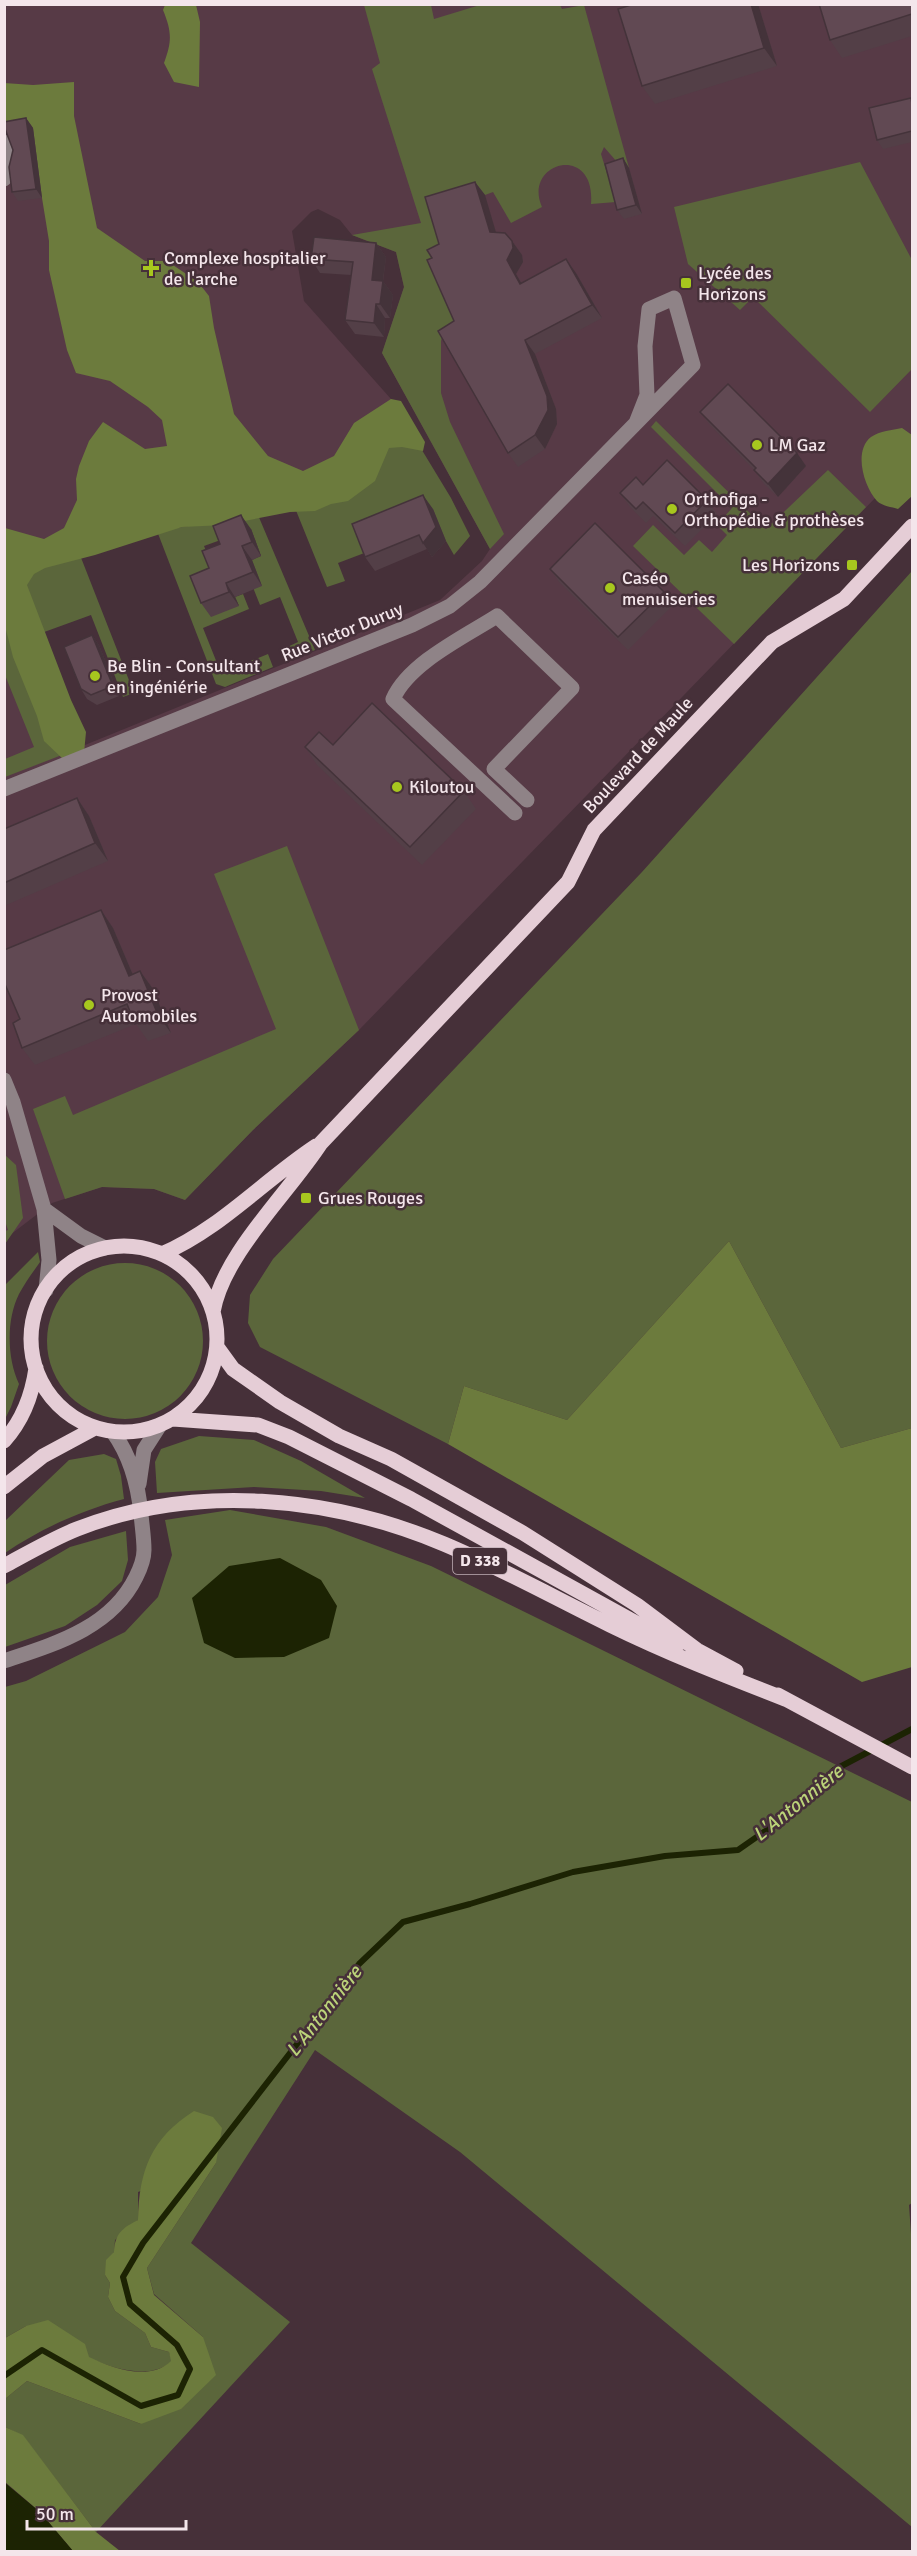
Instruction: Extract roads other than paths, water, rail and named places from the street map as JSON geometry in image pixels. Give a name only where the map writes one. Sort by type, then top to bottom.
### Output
[{"type":"main road","name":"Boulevard de Maule","points":[[213,1312],[221,1282],[237,1256],[321,1143],[568,882],[594,830],[772,642],[844,599],[912,526]]},
{"type":"main road","name":"Boulevard de Maule","points":[[162,1254],[208,1230],[293,1161],[321,1143]]},
{"type":"main road","points":[[134,1247],[162,1254],[181,1266],[198,1282],[213,1312],[217,1347],[213,1369],[203,1389],[190,1406],[166,1422],[132,1432],[113,1432],[95,1428],[80,1421],[59,1405],[48,1392],[36,1368],[32,1351],[33,1323],[45,1290],[71,1263],[105,1248],[134,1247]]},
{"type":"main road","name":"D 338","points":[[217,1347],[233,1369],[280,1402],[339,1436],[391,1459],[523,1533],[637,1605],[697,1650],[912,1767]]},
{"type":"main road","points":[[4,1441],[26,1406],[36,1368]]},
{"type":"main road","name":"D 338","points":[[166,1422],[258,1425],[289,1437],[411,1499],[658,1635],[697,1650]]},
{"type":"main road","points":[[4,1487],[43,1456],[95,1428]]},
{"type":"main road","name":"D 338","points":[[4,1566],[78,1529],[155,1507],[186,1502],[231,1501],[313,1505],[392,1525],[443,1544],[674,1656],[785,1699]]},
{"type":"street","points":[[4,142],[10,162],[4,179]]},
{"type":"street","name":"Rue Victor Duruy","points":[[4,789],[378,640],[450,606],[480,582],[693,365],[674,298],[649,309],[645,346],[647,395],[636,423]]},
{"type":"street","points":[[515,813],[393,699],[398,689],[419,666],[497,616],[572,688],[494,769],[527,800]]},
{"type":"street","points":[[4,1080],[13,1102],[44,1209],[49,1260],[45,1290]]},
{"type":"street","points":[[44,1209],[81,1236],[105,1248]]},
{"type":"street","points":[[4,1661],[60,1642],[88,1629],[128,1594],[144,1552],[139,1487],[144,1449],[166,1422]]},
{"type":"street","points":[[113,1432],[122,1443],[139,1487]]},
{"type":"waterway","name":"L'Antonnière","points":[[4,2376],[42,2350],[141,2406],[178,2395],[190,2369],[177,2345],[130,2304],[123,2277],[143,2243],[359,1964],[403,1922],[573,1872],[665,1856],[738,1850],[787,1816],[834,1770],[912,1729]]},
{"type":"place","name":"Complexe hospitalier de l'arche","points":[[151,268]]},
{"type":"place","name":"Lycée des Horizons","points":[[686,283]]},
{"type":"place","name":"LM Gaz","points":[[757,445]]},
{"type":"place","name":"Orthofiga - Orthopédie & prothèses","points":[[672,509]]},
{"type":"place","name":"Les Horizons","points":[[852,565]]},
{"type":"place","name":"Caséo menuiseries","points":[[610,588]]},
{"type":"place","name":"Be Blin - Consultant en ingéniérie","points":[[95,676]]},
{"type":"place","name":"Kiloutou","points":[[397,787]]},
{"type":"place","name":"Provost Automobiles","points":[[89,1005]]},
{"type":"place","name":"Grues Rouges","points":[[306,1198]]}]
